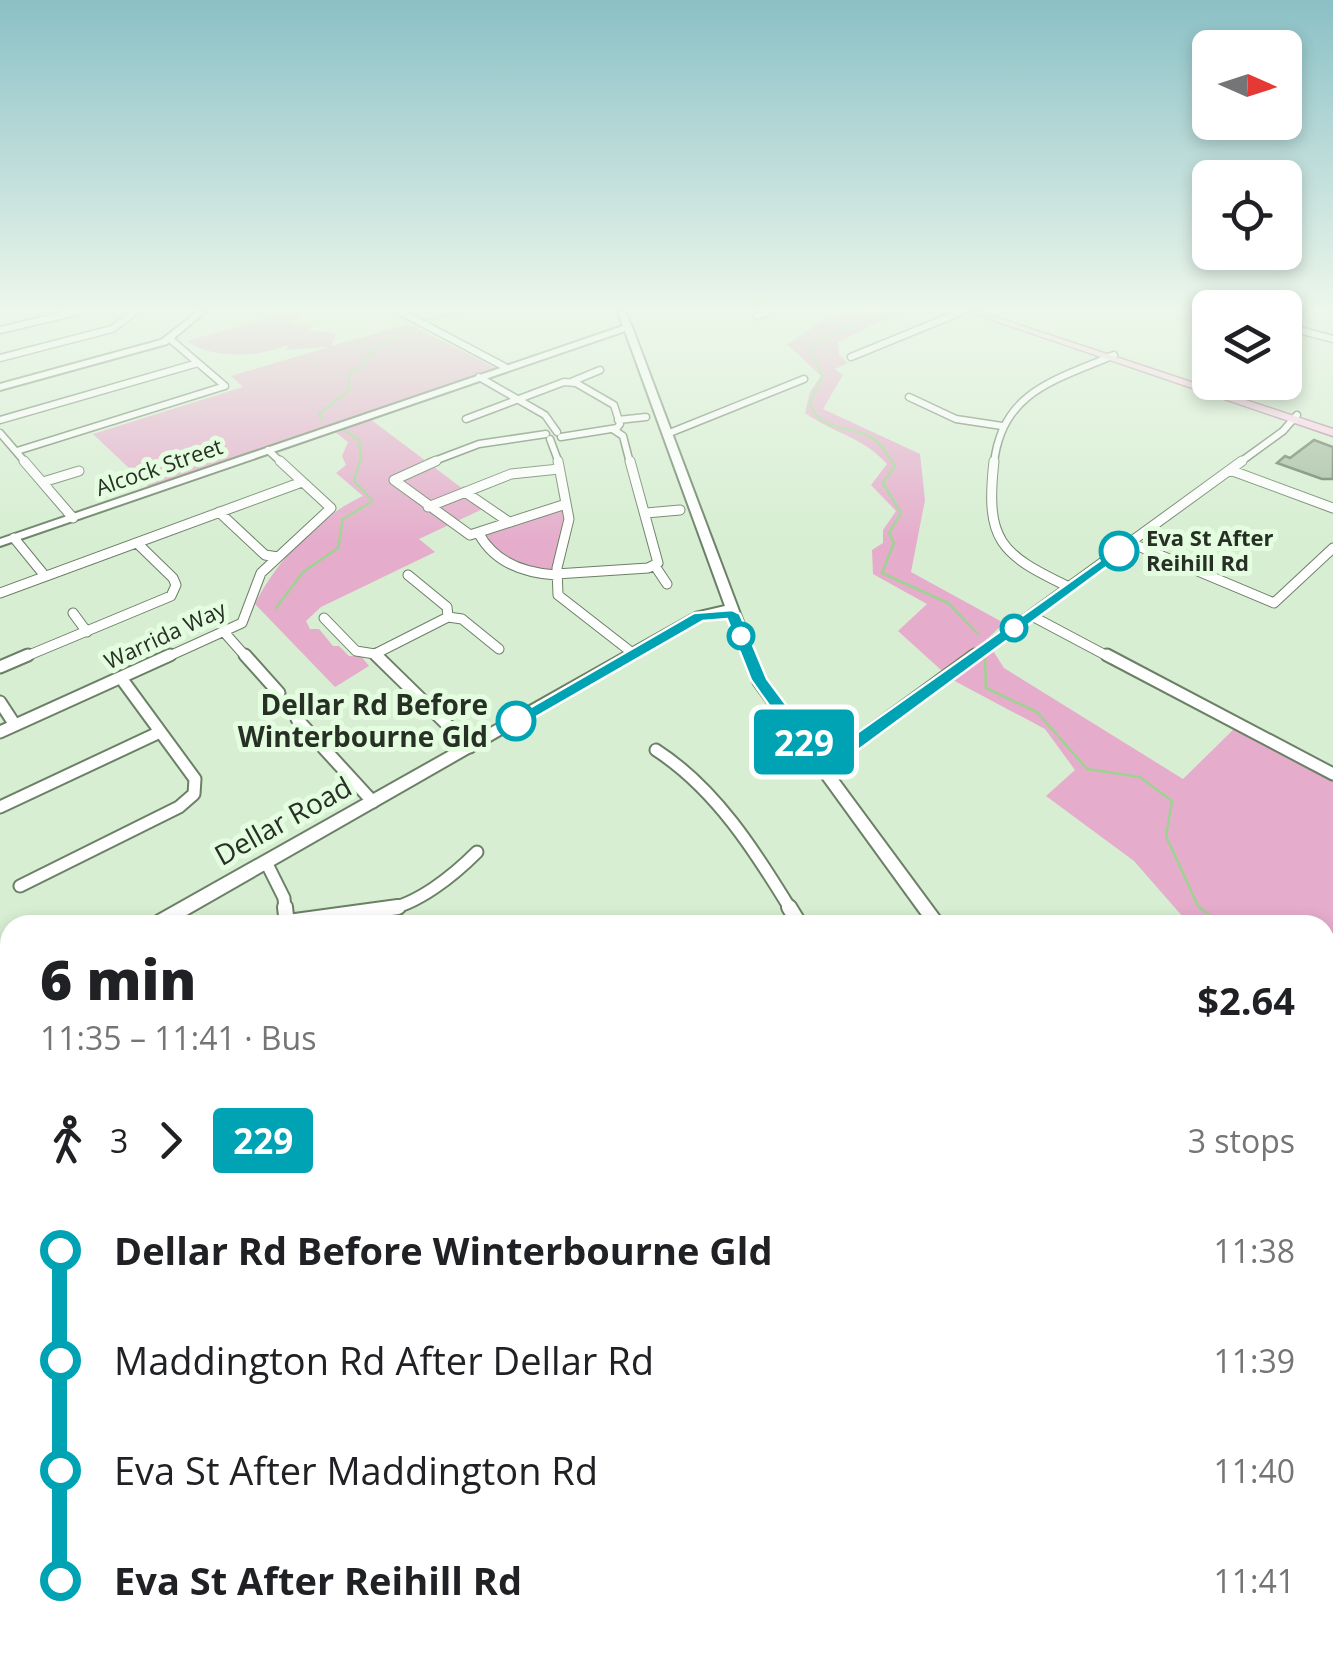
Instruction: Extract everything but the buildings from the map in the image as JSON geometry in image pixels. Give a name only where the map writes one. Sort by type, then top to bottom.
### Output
[{"type":"main road","name":"Alcock Street","points":[[0,543],[443,389]]},
{"type":"main road","points":[[650,389],[759,680],[931,915]]},
{"type":"main road","points":[[1212,389],[1333,430]]},
{"type":"main road","name":"Dellar Road","points":[[173,915],[699,616],[731,611]]},
{"type":"street","points":[[0,420],[105,389]]},
{"type":"street","points":[[17,451],[214,389]]},
{"type":"street","points":[[501,389],[545,415],[553,436],[569,526],[559,550],[554,586],[564,603],[634,655]]},
{"type":"street","points":[[466,419],[546,389]]},
{"type":"street","points":[[566,504],[538,510],[478,534],[465,534],[396,485],[398,475],[488,442],[614,430],[619,426],[618,420],[607,399],[587,389]]},
{"type":"street","points":[[666,434],[778,389]]},
{"type":"street","points":[[1044,389],[1015,406],[1002,426],[992,486],[997,536],[1010,554],[1070,587]]},
{"type":"street","points":[[909,396],[956,419],[1002,426]]},
{"type":"street","points":[[618,420],[646,418]]},
{"type":"street","points":[[819,762],[846,750],[1301,419]]},
{"type":"street","points":[[614,430],[623,436],[659,559],[656,566]]},
{"type":"street","points":[[0,433],[73,518]]},
{"type":"street","name":"Warrida Way","points":[[0,732],[242,623],[261,573],[331,508],[268,450]]},
{"type":"street","points":[[428,508],[512,474],[559,469]]},
{"type":"street","points":[[1230,470],[1333,508]]},
{"type":"street","points":[[44,482],[78,471]]},
{"type":"street","points":[[0,594],[302,482]]},
{"type":"street","points":[[465,492],[509,522]]},
{"type":"street","points":[[646,514],[680,510]]},
{"type":"street","points":[[219,512],[265,555],[278,557]]},
{"type":"street","points":[[478,534],[486,546],[523,572],[556,574],[656,566]]},
{"type":"street","points":[[14,538],[45,576]]},
{"type":"street","points":[[0,668],[171,596],[176,585],[172,578],[137,543]]},
{"type":"street","points":[[1131,543],[1274,603],[1333,548]]},
{"type":"street","points":[[656,566],[666,584]]},
{"type":"street","points":[[408,575],[447,607],[448,617]]},
{"type":"street","points":[[72,614],[87,632]]},
{"type":"street","points":[[1030,616],[1333,774]]},
{"type":"street","points":[[375,654],[448,617],[462,619],[499,649]]},
{"type":"street","points":[[324,618],[356,651],[375,654],[470,747]]},
{"type":"street","points":[[224,632],[279,693]]},
{"type":"street","points":[[20,886],[179,807],[192,796],[195,779],[121,678]]},
{"type":"street","points":[[0,702],[15,725]]},
{"type":"street","points":[[297,718],[374,802]]},
{"type":"street","points":[[0,807],[160,732]]},
{"type":"street","points":[[656,750],[674,761],[746,836],[794,915]]},
{"type":"street","points":[[349,915],[397,908],[456,872],[477,852]]},
{"type":"street","points":[[260,866],[278,888],[288,915]]},
{"type":"shaded area","points":[[236,389],[435,389],[150,488],[93,434]]},
{"type":"shaded area","points":[[835,389],[823,409],[920,454],[925,500],[911,572],[1004,623],[986,640],[1004,668],[1183,779],[1235,728],[1333,780],[1333,915],[1181,915],[1134,861],[1046,796],[1075,770],[1045,729],[951,679],[898,631],[927,604],[873,574],[872,550],[883,543],[883,530],[896,511],[871,485],[887,464],[868,448],[805,413],[810,392]]},
{"type":"shaded area","points":[[370,419],[487,507],[419,539],[435,552],[321,607],[306,621],[310,629],[319,629],[333,646],[339,646],[349,656],[361,656],[369,666],[335,687],[255,604],[275,571],[315,527],[363,496],[336,473],[346,465],[342,456],[348,442],[334,431]]},
{"type":"shaded area","points":[[566,504],[568,516],[556,575],[518,569],[479,534]]},
{"type":"waterway","points":[[322,420],[319,414],[349,389]]},
{"type":"waterway","points":[[816,389],[810,404],[815,414],[830,424],[874,439],[895,466],[883,483],[901,513],[889,533],[894,543],[882,573],[948,603],[978,634]]},
{"type":"waterway","points":[[276,608],[303,572],[338,548],[343,519],[373,501],[354,481],[361,457],[359,440],[343,429]]},
{"type":"waterway","points":[[985,658],[986,688],[1037,712],[1087,769],[1140,777],[1172,801],[1166,836],[1198,906],[1209,915]]},
{"type":"bus line","name":"229","points":[[516,721],[699,616],[732,614],[759,680],[819,762],[846,750],[1119,551]]},
{"type":"place","name":"Eva St After Reihill Rd","points":[[1119,551]]},
{"type":"place","name":"Dellar Rd Before Winterbourne Gld","points":[[516,721]]}]
